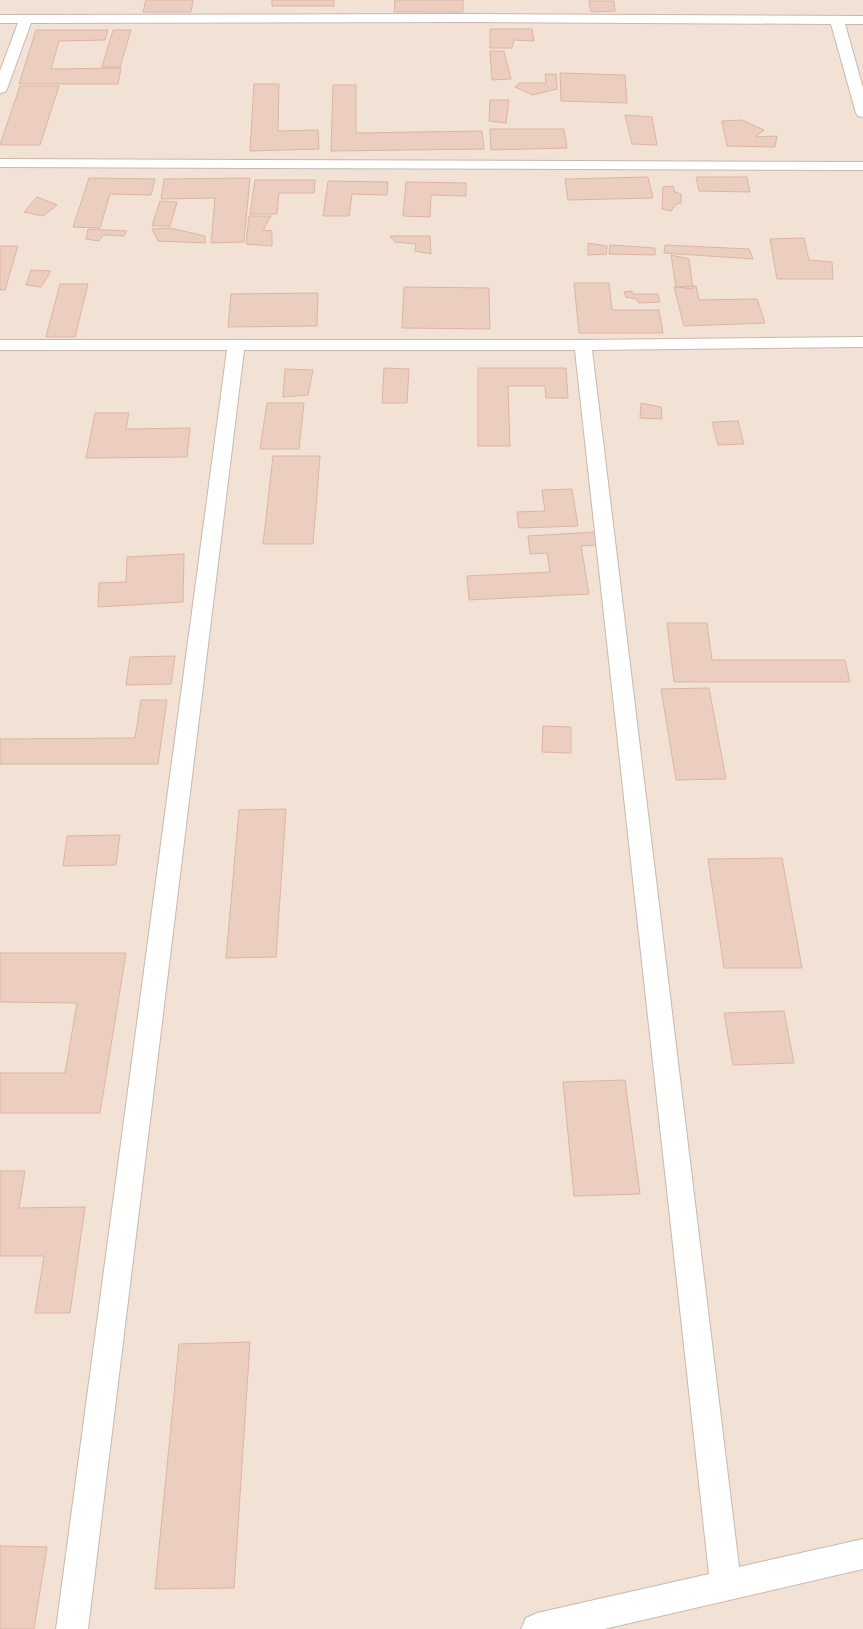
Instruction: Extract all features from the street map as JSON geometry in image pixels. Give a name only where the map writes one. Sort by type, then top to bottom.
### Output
[{"type":"street","points":[[0,19],[470,18],[863,20]]},
{"type":"street","points":[[0,88],[26,19]]},
{"type":"street","points":[[837,20],[863,113]]},
{"type":"street","points":[[0,163],[863,166]]},
{"type":"street","points":[[0,345],[583,345],[863,342]]},
{"type":"street","points":[[72,1629],[236,345]]},
{"type":"street","points":[[583,345],[726,1586]]},
{"type":"street","points":[[538,1629],[863,1554]]},
{"type":"shaded area","points":[[0,0],[863,0],[863,1629],[0,1629]]},
{"type":"building","points":[[146,0],[193,0],[191,12],[143,12]]},
{"type":"building","points":[[272,0],[334,0],[334,6],[272,6]]},
{"type":"building","points":[[395,0],[463,0],[463,12],[394,12]]},
{"type":"building","points":[[589,1],[614,1],[615,11],[591,12]]},
{"type":"building","points":[[490,29],[532,29],[534,41],[514,40],[512,48],[490,48]]},
{"type":"building","points":[[36,30],[108,30],[105,40],[59,41],[51,69],[121,68],[118,84],[19,84]]},
{"type":"building","points":[[113,30],[131,30],[120,67],[102,67]]},
{"type":"building","points":[[490,51],[504,51],[511,79],[492,80]]},
{"type":"building","points":[[560,73],[625,75],[627,103],[561,101]]},
{"type":"building","points":[[545,74],[556,74],[557,89],[533,95],[515,87],[519,83],[546,83]]},
{"type":"building","points":[[254,84],[279,84],[278,131],[318,130],[319,149],[250,151]]},
{"type":"building","points":[[333,85],[356,85],[356,133],[482,131],[484,149],[331,151]]},
{"type":"building","points":[[20,86],[59,86],[40,145],[0,145]]},
{"type":"building","points":[[490,100],[509,100],[506,123],[489,121]]},
{"type":"building","points":[[625,115],[652,117],[657,145],[632,144]]},
{"type":"building","points":[[742,120],[764,130],[755,137],[777,136],[775,147],[727,146],[722,121]]},
{"type":"building","points":[[490,129],[564,129],[567,148],[491,150]]},
{"type":"building","points":[[648,177],[653,198],[568,200],[565,179]]},
{"type":"building","points":[[696,177],[747,177],[750,192],[699,191]]},
{"type":"building","points":[[89,178],[155,179],[151,195],[110,194],[100,228],[73,227]]},
{"type":"building","points":[[250,178],[244,242],[211,243],[215,198],[161,199],[164,179]]},
{"type":"building","points":[[255,180],[315,180],[314,193],[279,193],[277,214],[250,214]]},
{"type":"building","points":[[328,181],[388,182],[387,195],[352,194],[349,216],[323,216]]},
{"type":"building","points":[[406,182],[466,183],[466,196],[431,195],[430,217],[403,216]]},
{"type":"building","points":[[673,186],[675,192],[681,194],[681,203],[676,204],[671,211],[662,209],[663,187]]},
{"type":"building","points":[[37,197],[57,205],[43,216],[24,212]]},
{"type":"building","points":[[160,201],[177,202],[170,226],[152,226]]},
{"type":"building","points":[[249,216],[271,216],[263,230],[272,231],[272,246],[246,244]]},
{"type":"building","points":[[170,228],[205,236],[205,243],[158,241],[152,229]]},
{"type":"building","points":[[88,229],[127,231],[124,236],[103,235],[99,241],[86,239]]},
{"type":"building","points":[[390,236],[430,236],[431,254],[415,251],[416,244],[395,242]]},
{"type":"building","points":[[804,238],[809,260],[832,262],[833,279],[777,279],[770,239]]},
{"type":"building","points":[[588,243],[607,246],[606,254],[588,255]]},
{"type":"building","points":[[610,245],[655,248],[655,255],[609,254]]},
{"type":"building","points":[[665,245],[749,249],[753,259],[664,253]]},
{"type":"building","points":[[0,246],[18,246],[5,290],[0,290]]},
{"type":"building","points":[[671,255],[689,259],[693,289],[676,287]]},
{"type":"building","points":[[31,270],[51,271],[41,287],[26,285]]},
{"type":"building","points":[[574,283],[609,283],[612,310],[659,310],[663,333],[579,333]]},
{"type":"building","points":[[60,284],[88,284],[75,337],[46,337]]},
{"type":"building","points":[[696,286],[699,300],[757,299],[765,323],[684,326],[674,287]]},
{"type":"building","points":[[404,287],[489,288],[490,329],[402,328]]},
{"type":"building","points":[[632,291],[632,294],[658,294],[660,302],[639,303],[636,299],[626,297],[624,292]]},
{"type":"building","points":[[318,293],[317,326],[228,327],[231,294]]},
{"type":"building","points":[[384,368],[409,369],[407,403],[382,403]]},
{"type":"building","points":[[478,368],[566,368],[568,398],[546,398],[545,386],[508,386],[510,446],[478,446]]},
{"type":"building","points":[[285,369],[313,370],[308,395],[283,397]]},
{"type":"building","points":[[267,403],[304,403],[299,449],[260,449]]},
{"type":"building","points":[[641,403],[661,407],[662,419],[640,418]]},
{"type":"building","points":[[95,413],[129,413],[126,429],[190,428],[187,457],[86,458]]},
{"type":"building","points":[[738,421],[744,444],[718,445],[712,422]]},
{"type":"building","points":[[273,456],[320,456],[313,544],[263,544]]},
{"type":"building","points":[[572,489],[578,526],[519,528],[517,512],[545,511],[542,490]]},
{"type":"building","points":[[595,532],[597,545],[581,546],[589,594],[469,600],[467,576],[550,572],[547,553],[530,554],[528,536]]},
{"type":"building","points":[[184,554],[183,602],[98,607],[99,583],[126,582],[127,557]]},
{"type":"building","points":[[667,623],[707,623],[712,660],[845,660],[850,682],[674,682]]},
{"type":"building","points":[[175,656],[171,684],[126,685],[130,657]]},
{"type":"building","points":[[709,688],[726,779],[676,780],[661,689]]},
{"type":"building","points":[[141,700],[167,700],[158,764],[0,764],[0,739],[135,738]]},
{"type":"building","points":[[543,726],[571,727],[571,753],[542,752]]},
{"type":"building","points":[[286,809],[276,957],[226,958],[239,810]]},
{"type":"building","points":[[120,835],[116,865],[63,866],[67,836]]},
{"type":"building","points":[[782,858],[802,968],[724,968],[708,859]]},
{"type":"building","points":[[0,953],[126,953],[100,1113],[0,1113],[0,1073],[65,1073],[77,1003],[0,1002]]},
{"type":"building","points":[[784,1011],[794,1063],[733,1065],[724,1013]]},
{"type":"building","points":[[625,1080],[640,1194],[574,1196],[563,1082]]},
{"type":"building","points":[[0,1171],[25,1171],[19,1208],[85,1207],[70,1313],[35,1313],[44,1256],[0,1256]]},
{"type":"building","points":[[250,1342],[234,1588],[155,1589],[179,1344]]},
{"type":"building","points":[[0,1546],[47,1547],[34,1629],[0,1629]]}]
